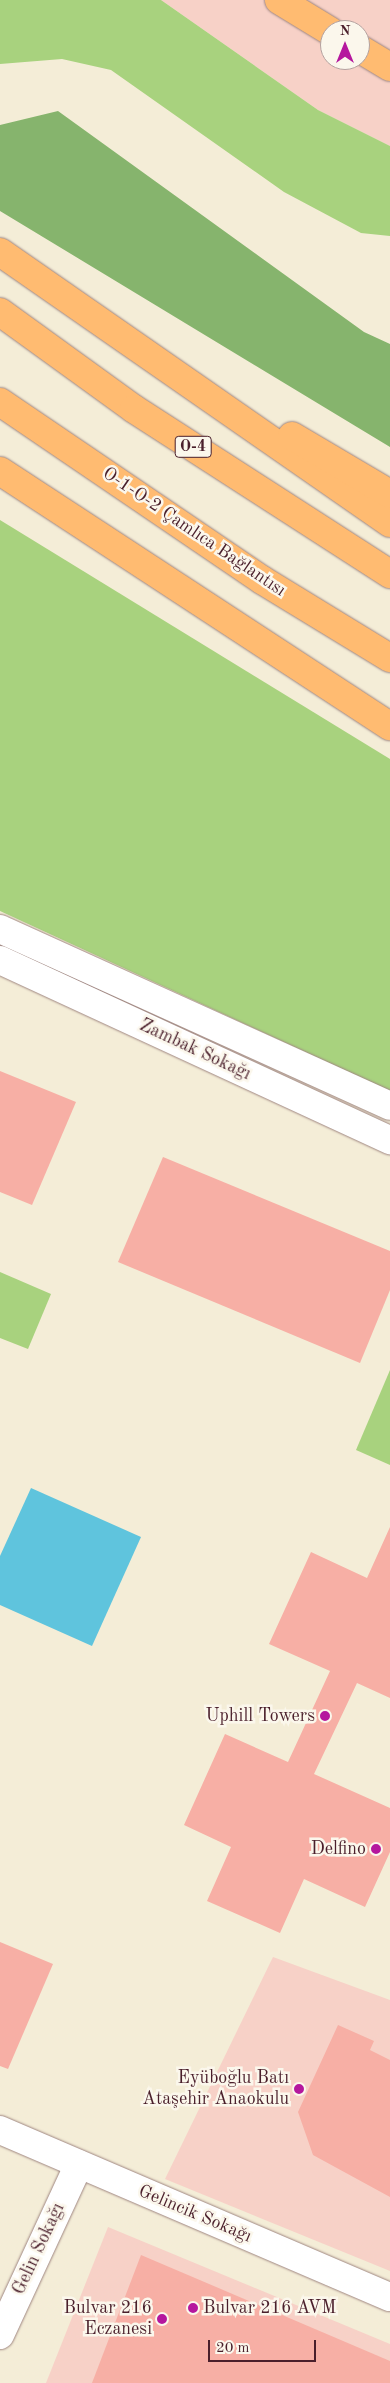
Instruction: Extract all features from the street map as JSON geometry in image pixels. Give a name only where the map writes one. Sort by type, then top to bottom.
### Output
[{"type":"main road","points":[[279,0],[320,25]]},
{"type":"main road","points":[[370,55],[390,67]]},
{"type":"main road","points":[[0,247],[390,494]]},
{"type":"main road","points":[[0,252],[390,524]]},
{"type":"main road","name":"O-4","points":[[0,312],[134,409],[390,574]]},
{"type":"main road","name":"O-1-O-2 Çamlıca Bağlantısı","points":[[0,402],[262,580],[390,658]]},
{"type":"main road","points":[[0,472],[389,725]]},
{"type":"street","points":[[0,929],[390,1106]]},
{"type":"street","name":"Zambak Sokağı","points":[[0,960],[390,1140]]},
{"type":"street","name":"Gelincik Sokağı","points":[[0,2130],[390,2298]]},
{"type":"street","name":"Gelin Sokağı","points":[[0,2335],[79,2164]]},
{"type":"shaded area","points":[[161,0],[390,0],[390,146],[318,110]]},
{"type":"shaded area","name":"Eyüboğlu Batı Ataşehir Anaokulu","points":[[273,1957],[390,2000],[390,2271],[165,2179]]},
{"type":"shaded area","name":"Bulvar 216 AVM","points":[[108,2227],[390,2344],[390,2383],[46,2383]]},
{"type":"green space","points":[[0,0],[161,0],[318,110],[390,146],[390,236],[361,233],[284,192],[111,70],[62,59],[0,64]]},
{"type":"green space","points":[[58,111],[364,332],[390,344],[390,447],[0,211],[0,125]]},
{"type":"green space","points":[[0,520],[390,759],[390,1091],[0,911]]},
{"type":"green space","points":[[0,1272],[51,1294],[28,1349],[0,1338]]},
{"type":"green space","points":[[390,1370],[390,1465],[356,1450]]},
{"type":"water","points":[[31,1488],[141,1537],[92,1646],[0,1605],[0,1556]]},
{"type":"building","points":[[0,1071],[76,1102],[32,1205],[0,1192]]},
{"type":"building","points":[[163,1157],[390,1251],[390,1290],[360,1363],[118,1262]]},
{"type":"building","name":"Uphill Towers","points":[[390,1527],[390,1698],[357,1683],[314,1774],[390,1808],[390,1852],[365,1907],[304,1879],[280,1933],[207,1901],[231,1847],[184,1825],[225,1734],[288,1762],[330,1671],[269,1644],[311,1552],[367,1578]]},
{"type":"building","points":[[0,1942],[53,1964],[8,2069],[0,2066]]},
{"type":"building","points":[[338,2025],[374,2041],[370,2050],[390,2060],[390,2197],[313,2155],[298,2112]]},
{"type":"building","name":"Bulvar 216 AVM","points":[[141,2255],[390,2361],[390,2383],[92,2383]]},
{"type":"place","name":"Uphill Towers","points":[[325,1716]]},
{"type":"place","name":"Delfino","points":[[376,1849]]},
{"type":"place","name":"Eyüboğlu Batı Ataşehir Anaokulu","points":[[299,2089]]},
{"type":"place","name":"Bulvar 216 AVM","points":[[193,2308]]},
{"type":"place","name":"Bulvar 216 Eczanesi","points":[[162,2319]]}]
